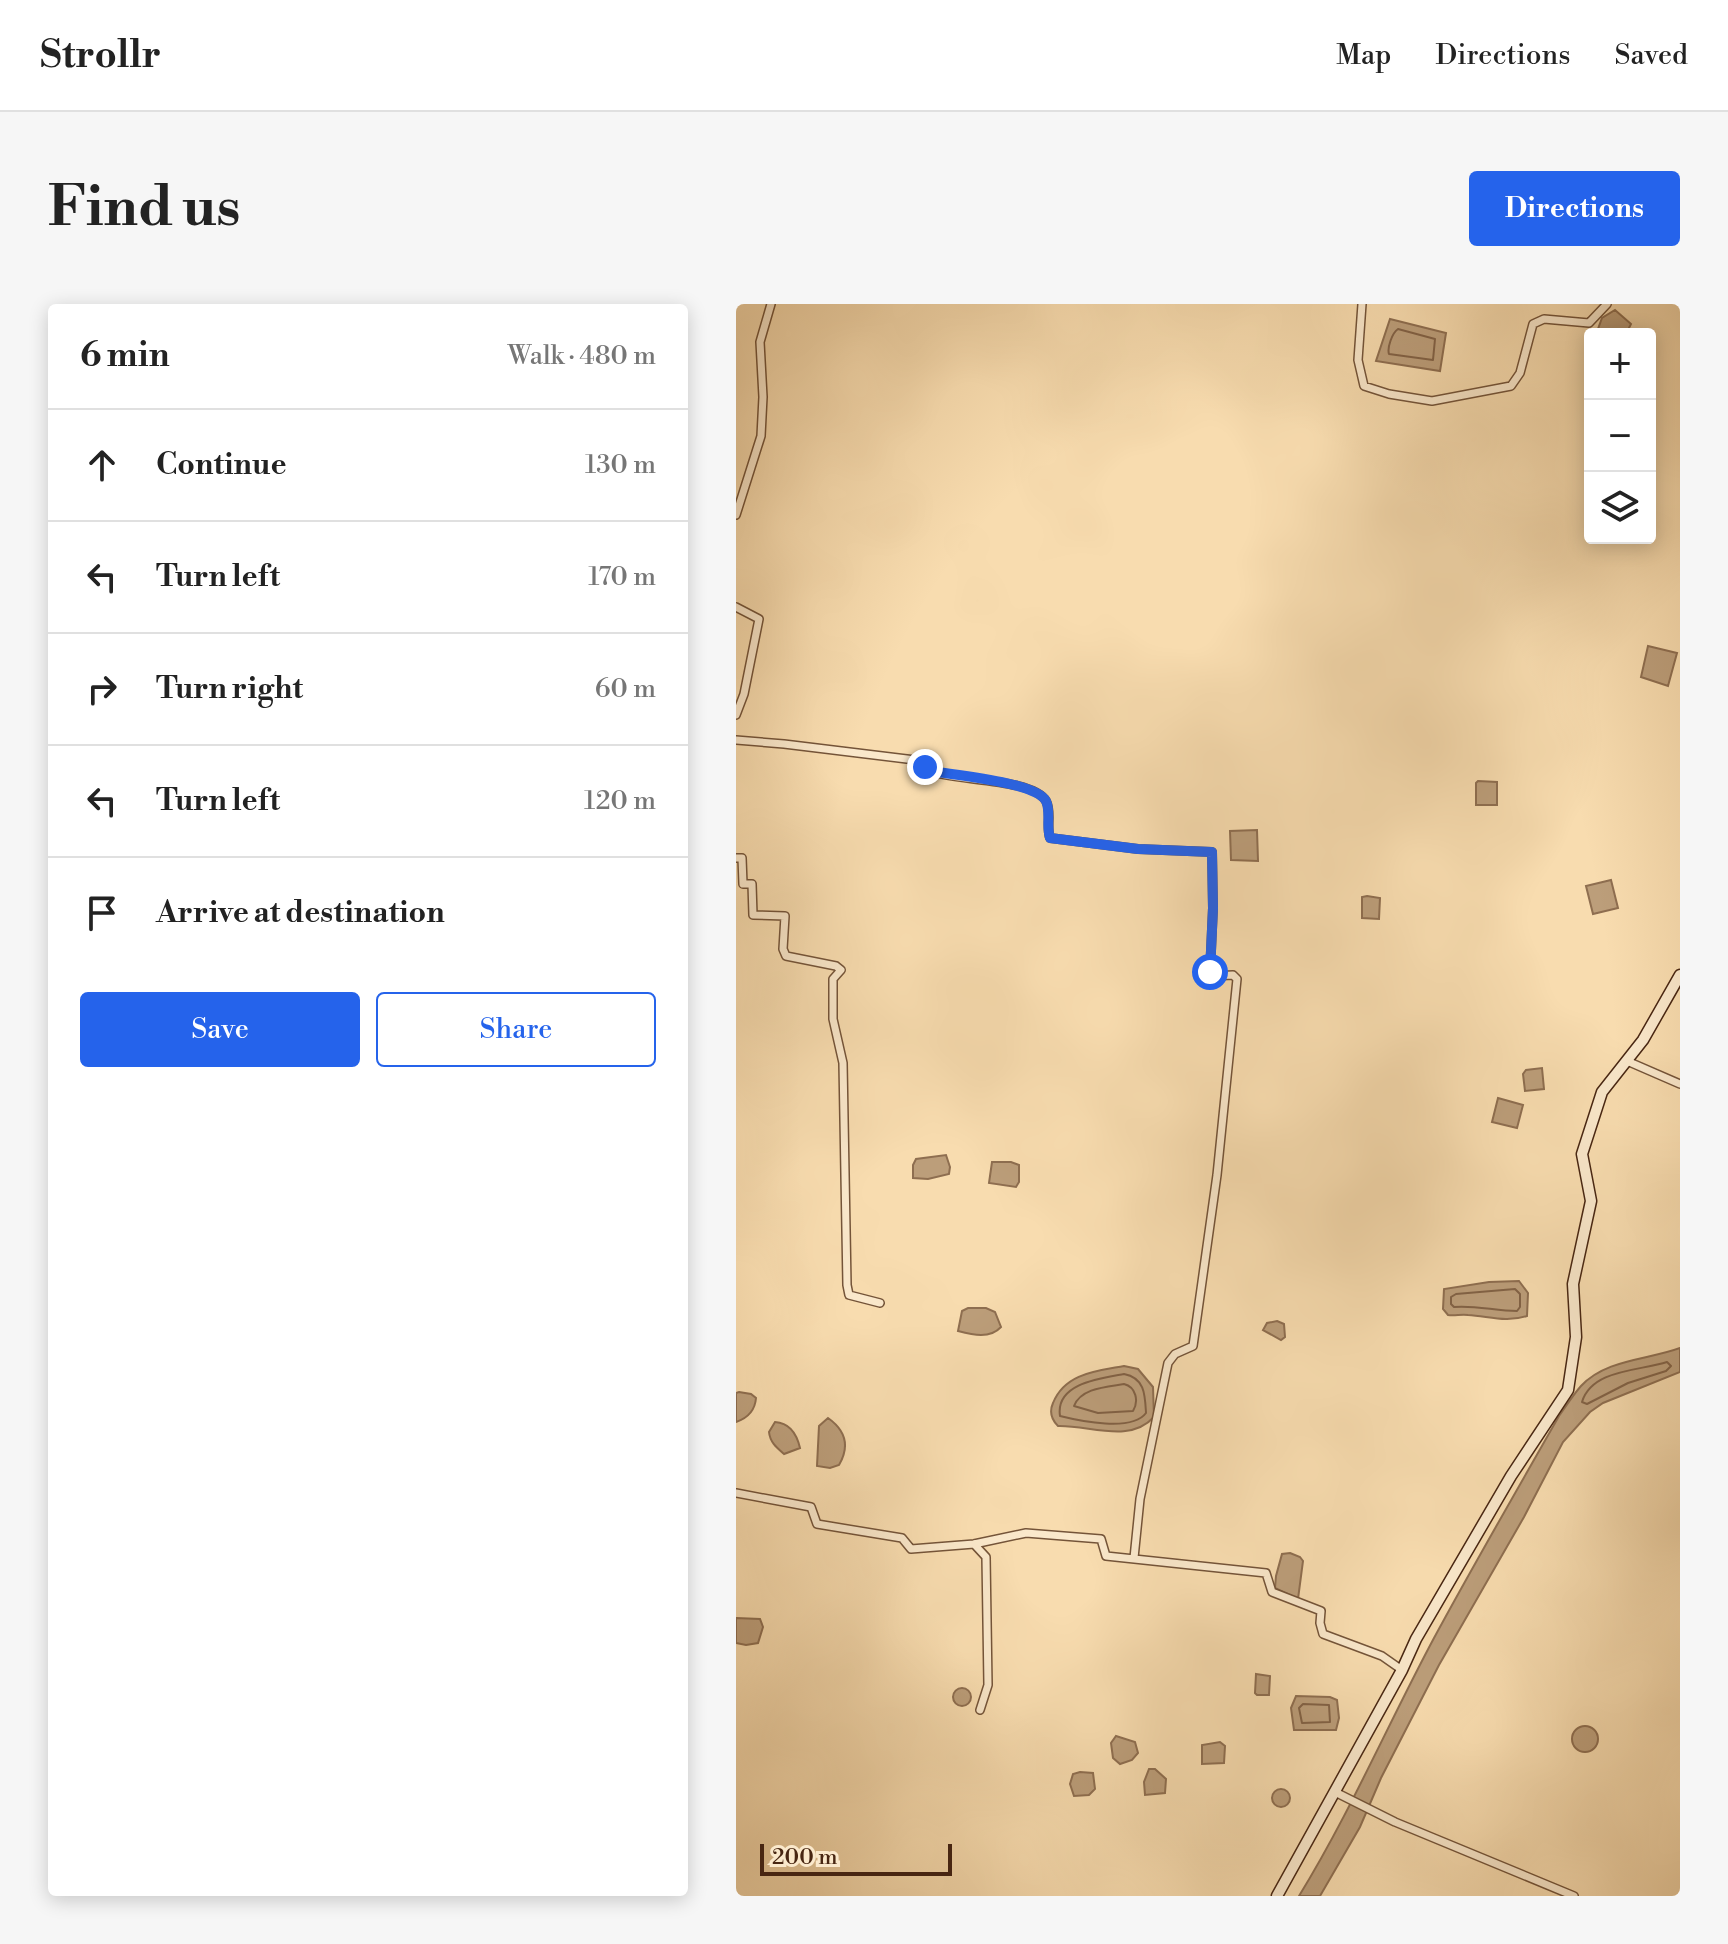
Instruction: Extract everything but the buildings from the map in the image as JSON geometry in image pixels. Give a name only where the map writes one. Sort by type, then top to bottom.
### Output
[{"type":"main road","points":[[1277,1896],[1402,1670],[1416,1639],[1503,1490],[1568,1390],[1576,1337],[1573,1284],[1591,1201],[1582,1154],[1602,1092],[1643,1040],[1680,975]]},
{"type":"street","points":[[736,515],[761,436],[763,397],[760,342],[771,304]]},
{"type":"street","points":[[1362,304],[1358,360],[1364,386],[1389,394],[1432,401],[1511,386],[1520,373],[1533,324],[1544,319],[1589,323],[1607,304]]},
{"type":"street","points":[[736,607],[759,619],[744,694],[736,715]]},
{"type":"street","points":[[736,740],[915,760],[931,771],[1035,792],[1044,797],[1048,806],[1050,838],[1138,849],[1212,852],[1210,972],[1213,976],[1233,975],[1237,979],[1217,1175],[1193,1346],[1175,1354],[1168,1363],[1140,1499],[1134,1558]]},
{"type":"street","points":[[736,858],[742,858],[743,884],[752,884],[753,915],[785,916],[783,949],[786,956],[836,966],[841,970],[833,979],[832,995],[833,1019],[843,1063],[847,1285],[849,1295],[880,1303]]},
{"type":"street","points":[[1627,1061],[1680,1084]]},
{"type":"street","points":[[736,1493],[811,1507],[817,1524],[902,1538],[911,1549],[974,1544],[1026,1533],[1101,1539],[1106,1556],[1266,1573],[1272,1592],[1321,1611],[1323,1634],[1382,1656],[1402,1670]]},
{"type":"street","points":[[974,1544],[986,1557],[988,1685],[980,1710]]},
{"type":"street","points":[[1335,1792],[1395,1822],[1574,1896]]},
{"type":"water","points":[[1615,310],[1631,324],[1629,328],[1598,328],[1602,318]]},
{"type":"water","points":[[1390,319],[1446,333],[1440,371],[1376,361]]},
{"type":"water","points":[[1648,646],[1677,653],[1668,686],[1641,677]]},
{"type":"water","points":[[1478,781],[1497,782],[1497,805],[1476,805]]},
{"type":"water","points":[[1257,830],[1258,861],[1231,860],[1230,831]]},
{"type":"water","points":[[1611,880],[1618,908],[1593,914],[1586,886]]},
{"type":"water","points":[[1362,897],[1380,898],[1379,919],[1362,918]]},
{"type":"water","points":[[1542,1068],[1544,1089],[1525,1091],[1523,1074],[1526,1070]]},
{"type":"water","points":[[1498,1098],[1523,1105],[1517,1128],[1492,1122]]},
{"type":"water","points":[[946,1155],[949,1174],[928,1179],[913,1178],[916,1159]]},
{"type":"water","points":[[992,1162],[1019,1165],[1016,1187],[989,1183]]},
{"type":"water","points":[[1519,1281],[1528,1293],[1527,1316],[1504,1319],[1448,1315],[1443,1309],[1444,1289]]},
{"type":"water","points":[[986,1308],[995,1312],[1001,1327],[987,1335],[958,1331],[962,1311]]},
{"type":"water","points":[[1277,1321],[1284,1324],[1285,1337],[1281,1340],[1263,1330],[1267,1323]]},
{"type":"water","points":[[1680,1348],[1680,1372],[1603,1403],[1590,1412],[1563,1442],[1439,1665],[1381,1778],[1360,1827],[1320,1896],[1299,1896],[1352,1801],[1434,1638],[1567,1404],[1581,1386],[1603,1370]]},
{"type":"water","points":[[1124,1366],[1138,1369],[1153,1387],[1154,1417],[1133,1430],[1058,1426],[1051,1415],[1052,1406],[1065,1385],[1083,1375]]},
{"type":"water","points":[[736,1393],[756,1398],[750,1413],[736,1422]]},
{"type":"water","points":[[828,1418],[842,1433],[845,1445],[839,1465],[830,1468],[817,1466],[819,1426]]},
{"type":"water","points":[[775,1422],[792,1430],[800,1448],[784,1454],[776,1447],[769,1432]]},
{"type":"water","points":[[1290,1553],[1303,1561],[1298,1599],[1275,1588],[1282,1554]]},
{"type":"water","points":[[736,1618],[760,1619],[763,1627],[758,1643],[736,1643]]},
{"type":"water","points":[[1256,1674],[1270,1676],[1269,1695],[1255,1693]]},
{"type":"water","points":[[962,1688],[971,1697],[962,1706],[953,1697]]},
{"type":"water","points":[[1296,1696],[1337,1700],[1339,1718],[1336,1730],[1294,1730],[1291,1708]]},
{"type":"water","points":[[1585,1726],[1594,1730],[1598,1739],[1594,1748],[1585,1752],[1576,1748],[1572,1739],[1576,1730]]},
{"type":"water","points":[[1116,1736],[1135,1742],[1138,1753],[1132,1760],[1120,1764],[1113,1758],[1111,1743]]},
{"type":"water","points":[[1220,1742],[1225,1746],[1224,1763],[1202,1764],[1202,1745]]},
{"type":"water","points":[[1149,1769],[1155,1769],[1166,1779],[1165,1793],[1145,1795],[1144,1782]]},
{"type":"water","points":[[1093,1773],[1095,1789],[1089,1795],[1074,1796],[1070,1784],[1073,1774]]},
{"type":"water","points":[[1277,1789],[1285,1789],[1290,1798],[1288,1805],[1277,1807],[1272,1802],[1272,1794]]},
{"type":"route","points":[[925,767],[931,771],[1035,792],[1044,797],[1048,806],[1050,838],[1138,849],[1212,852],[1210,972]]}]
